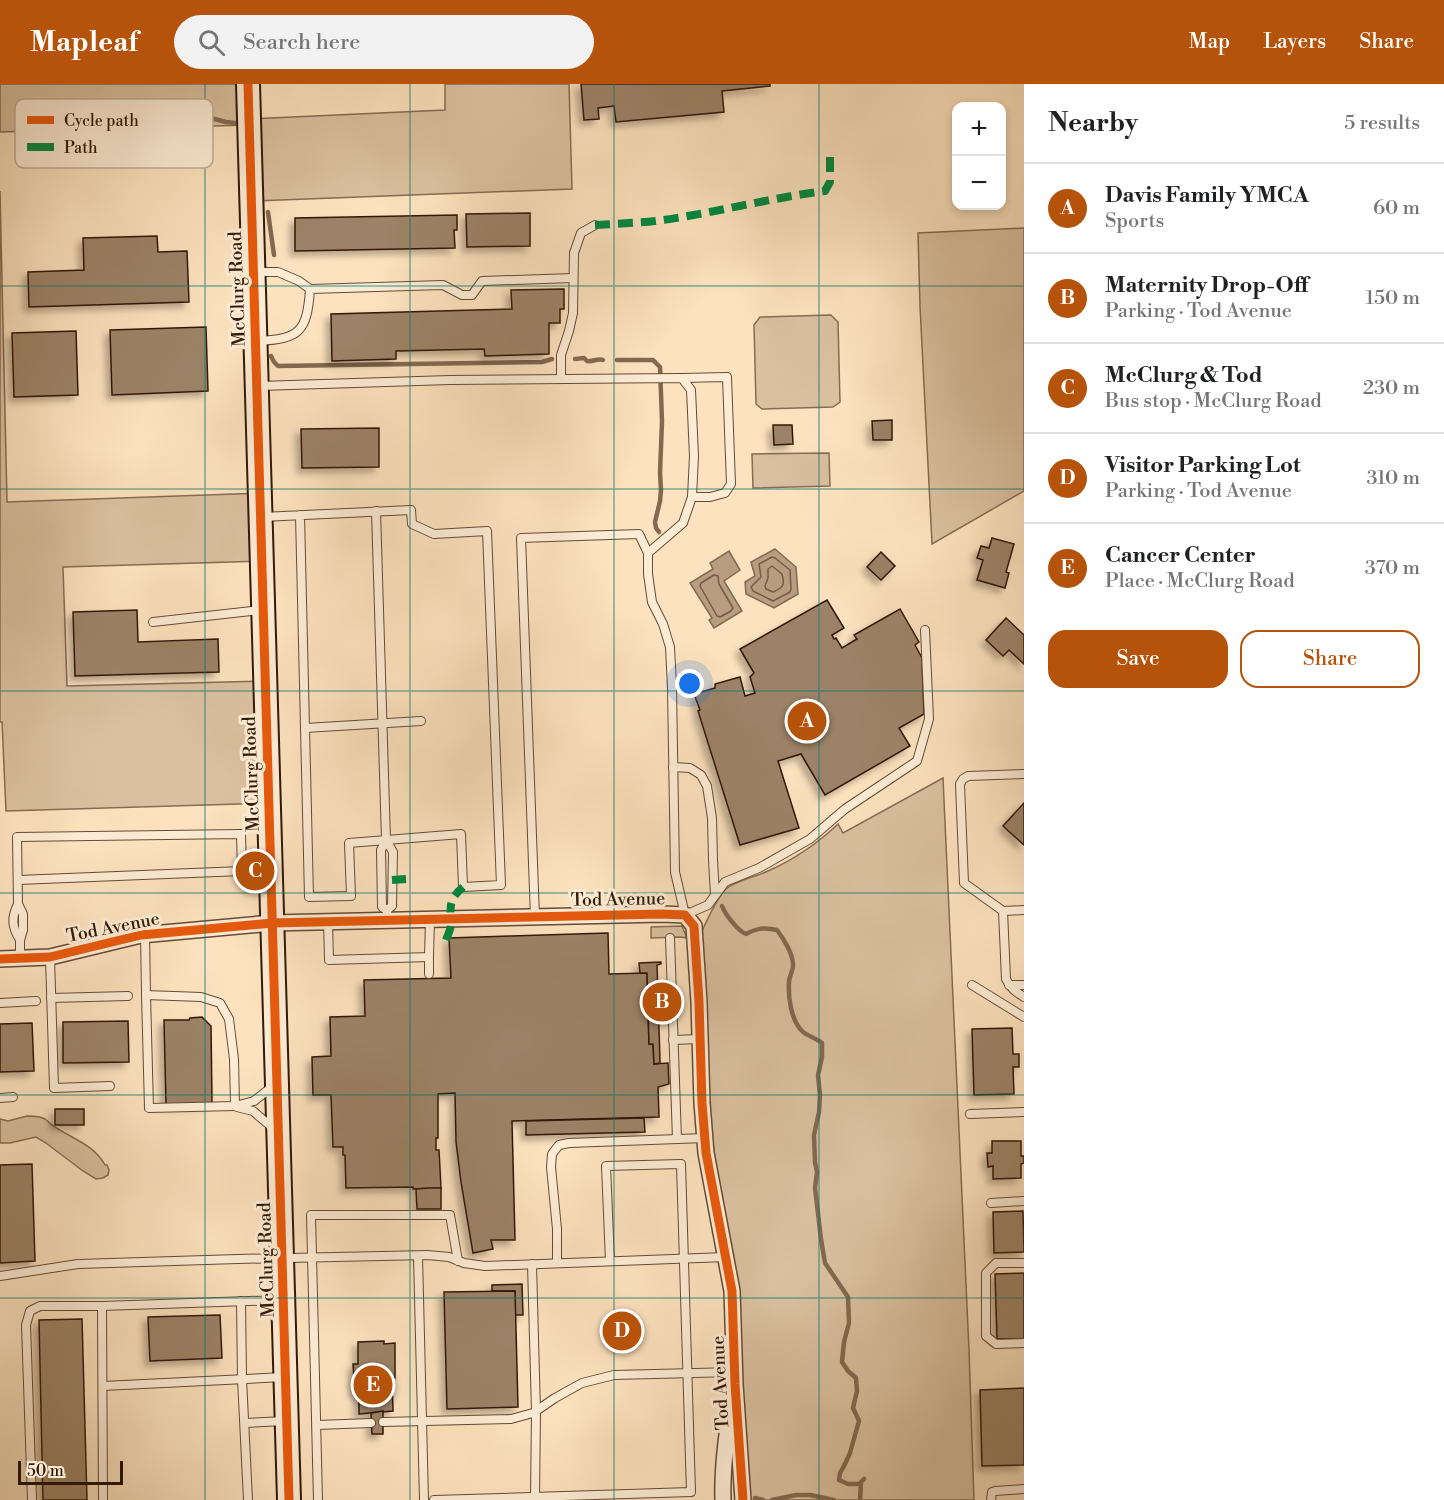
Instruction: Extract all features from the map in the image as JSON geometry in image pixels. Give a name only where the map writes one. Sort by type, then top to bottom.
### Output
[{"type":"street","name":"McClurg Road","points":[[248,84],[289,1500]]},
{"type":"street","name":"Tod Avenue","points":[[0,959],[50,957],[144,934],[387,915],[430,919],[685,915],[694,926],[706,1153],[732,1291],[743,1500]]},
{"type":"street","name":"Tod Avenue","points":[[723,1500],[722,1481],[726,1436],[735,1378]]},
{"type":"lane","points":[[561,379],[561,355],[573,312],[574,253],[581,233],[595,225]]},
{"type":"lane","points":[[254,272],[278,272],[299,281],[310,289],[443,285],[462,295],[472,295],[482,280],[573,278]]},
{"type":"lane","points":[[255,341],[280,340],[293,335],[302,328],[308,310],[310,289]]},
{"type":"lane","points":[[257,386],[450,380],[727,377],[731,484],[725,493],[692,498]]},
{"type":"lane","points":[[648,553],[683,523],[692,498],[694,456],[691,390],[682,378]]},
{"type":"lane","points":[[260,517],[376,511],[411,510],[412,524],[434,534],[487,531],[501,885],[462,887],[461,834],[349,843],[351,896],[309,897],[300,515]]},
{"type":"lane","points":[[376,511],[386,840],[393,852],[392,906],[387,915]]},
{"type":"lane","points":[[535,917],[521,538],[639,534],[648,553],[652,603],[663,624],[670,647],[675,872],[685,915],[708,904],[725,882],[759,868],[810,839],[845,809],[917,762],[929,719],[925,630]]},
{"type":"lane","points":[[153,622],[263,610]]},
{"type":"lane","points":[[305,728],[421,721]]},
{"type":"lane","points":[[673,767],[690,768],[701,775],[707,786],[712,818],[715,895]]},
{"type":"lane","points":[[1024,774],[968,776],[960,784],[964,883],[1003,911],[1024,910]]},
{"type":"lane","points":[[18,880],[242,872],[241,834],[17,837],[18,904],[14,912],[13,929],[20,940],[20,958]]},
{"type":"lane","points":[[1003,911],[1006,979],[1013,990],[1024,997]]},
{"type":"lane","points":[[429,974],[430,919]]},
{"type":"lane","points":[[328,921],[329,960],[429,957]]},
{"type":"lane","points":[[144,934],[149,1108],[235,1106],[254,1101],[277,1083]]},
{"type":"lane","points":[[670,938],[677,1139]]},
{"type":"lane","points":[[50,957],[54,1088],[110,1086]]},
{"type":"lane","points":[[972,985],[1024,1017]]},
{"type":"lane","points":[[1009,985],[1024,985]]},
{"type":"lane","points":[[146,995],[201,997],[220,1003],[229,1018],[234,1059],[235,1106]]},
{"type":"lane","points":[[51,998],[128,996]]},
{"type":"lane","points":[[0,1003],[36,1001]]},
{"type":"lane","points":[[674,1040],[700,1039]]},
{"type":"lane","points":[[0,1098],[12,1097]]},
{"type":"lane","points":[[235,1106],[253,1111],[278,1132]]},
{"type":"lane","points":[[970,1114],[1024,1112]]},
{"type":"lane","points":[[557,1263],[557,1229],[551,1167],[552,1154],[559,1145],[705,1138]]},
{"type":"lane","points":[[434,1500],[691,1492],[681,1164],[606,1166],[610,1261]]},
{"type":"lane","points":[[991,1203],[1024,1201]]},
{"type":"lane","points":[[318,1500],[311,1215],[450,1215],[458,1261]]},
{"type":"lane","points":[[418,1256],[424,1500]]},
{"type":"lane","points":[[0,1276],[78,1264],[282,1258],[449,1257],[485,1266],[726,1257]]},
{"type":"lane","points":[[1024,1263],[996,1263],[986,1273],[986,1336],[996,1344],[1024,1343]]},
{"type":"lane","points":[[532,1264],[536,1412],[535,1497]]},
{"type":"lane","points":[[32,1500],[26,1324],[30,1311],[40,1306],[284,1300]]},
{"type":"lane","points":[[241,1301],[248,1500]]},
{"type":"lane","points":[[102,1306],[103,1500]]},
{"type":"lane","points":[[383,1422],[512,1419],[536,1412],[582,1383],[614,1375],[687,1373],[735,1378]]},
{"type":"lane","points":[[103,1386],[286,1376]]},
{"type":"lane","points":[[245,1423],[287,1421]]},
{"type":"lane","points":[[317,1425],[371,1423]]},
{"type":"lane","points":[[991,1500],[992,1492],[995,1491],[1024,1489]]},
{"type":"shaded area","points":[[0,84],[248,84],[250,119],[445,110],[445,84],[569,84],[572,189],[251,201],[249,125],[213,126],[213,99],[15,99],[15,132],[0,132]]},
{"type":"shaded area","points":[[0,191],[7,502],[260,493],[262,561],[63,567],[67,686],[265,681],[269,803],[6,811],[2,722],[0,722]]},
{"type":"shaded area","points":[[1024,228],[1024,491],[932,544],[918,233]]},
{"type":"shaded area","points":[[831,315],[838,322],[840,402],[833,407],[762,409],[756,404],[754,325],[760,317]]},
{"type":"shaded area","points":[[829,453],[830,486],[753,488],[752,454]]},
{"type":"shaded area","points":[[943,778],[974,1500],[747,1500],[721,1200],[709,1117],[702,931],[718,899],[729,887],[787,862],[838,824],[843,833]]},
{"type":"shaded area","points":[[682,926],[687,938],[651,938],[651,927]]},
{"type":"shaded area","points":[[27,1116],[43,1118],[95,1152],[107,1165],[108,1175],[96,1179],[36,1137],[0,1143],[0,1119],[8,1121]]},
{"type":"water","points":[[775,549],[796,567],[798,594],[774,608],[746,594],[745,582],[755,576],[751,562]]},
{"type":"water","points":[[729,551],[740,570],[724,581],[742,611],[714,628],[709,620],[712,618],[690,583],[713,569],[710,563]]},
{"type":"building","points":[[581,84],[770,84],[770,86],[722,91],[724,112],[616,122],[614,106],[598,108],[599,119],[584,120]]},
{"type":"building","points":[[530,213],[530,246],[467,247],[466,214]]},
{"type":"building","points":[[457,215],[457,230],[454,230],[455,248],[295,251],[295,218]]},
{"type":"building","points":[[157,236],[158,252],[187,251],[189,302],[29,307],[28,272],[84,270],[83,238]]},
{"type":"building","points":[[564,289],[564,309],[560,309],[560,323],[549,323],[549,354],[485,356],[484,349],[396,351],[396,359],[332,361],[331,314],[512,309],[511,290]]},
{"type":"building","points":[[206,327],[208,391],[112,395],[110,330]]},
{"type":"building","points":[[76,331],[78,395],[14,397],[12,333]]},
{"type":"building","points":[[892,420],[892,440],[873,440],[872,421]]},
{"type":"building","points":[[773,425],[792,425],[793,444],[774,445]]},
{"type":"building","points":[[379,428],[379,467],[302,468],[301,429]]},
{"type":"building","points":[[992,538],[1014,544],[1006,572],[1009,573],[1005,588],[977,580],[983,560],[977,558],[981,546],[989,548]]},
{"type":"building","points":[[881,552],[895,566],[881,580],[867,567]]},
{"type":"building","points":[[827,600],[844,628],[832,635],[842,648],[857,639],[854,635],[900,609],[919,642],[915,645],[922,658],[924,714],[899,728],[910,746],[825,795],[801,754],[778,761],[799,828],[740,845],[694,694],[715,688],[715,684],[740,677],[745,696],[755,693],[750,677],[754,673],[740,649]]},
{"type":"building","points":[[137,610],[138,642],[218,639],[219,672],[75,676],[73,612]]},
{"type":"building","points":[[1006,618],[1024,635],[1024,664],[1009,650],[1003,656],[986,640]]},
{"type":"building","points":[[1024,803],[1024,845],[1003,826]]},
{"type":"building","points":[[608,933],[609,974],[647,973],[649,1044],[653,1044],[654,1064],[668,1063],[669,1084],[658,1087],[659,1117],[512,1121],[515,1240],[491,1240],[493,1249],[473,1253],[456,1142],[455,1093],[438,1094],[436,1150],[439,1150],[441,1188],[346,1188],[343,1147],[333,1147],[331,1095],[313,1095],[312,1057],[331,1056],[330,1017],[365,1016],[364,980],[451,978],[449,938]]},
{"type":"building","points":[[661,962],[657,965],[660,1063],[654,1064],[653,1044],[649,1044],[647,973],[640,973],[639,963]]},
{"type":"building","points":[[202,1017],[211,1026],[212,1103],[166,1105],[164,1020],[189,1020]]},
{"type":"building","points":[[128,1021],[129,1062],[63,1063],[63,1022]]},
{"type":"building","points":[[32,1023],[34,1071],[0,1072],[0,1024]]},
{"type":"building","points":[[1012,1028],[1013,1054],[1019,1054],[1019,1067],[1013,1067],[1014,1094],[974,1095],[972,1029]]},
{"type":"building","points":[[55,1109],[84,1109],[84,1125],[55,1125]]},
{"type":"building","points":[[644,1118],[645,1132],[526,1135],[526,1121]]},
{"type":"building","points":[[992,1141],[1021,1141],[1021,1156],[1024,1156],[1024,1163],[1021,1164],[1021,1178],[993,1179],[993,1166],[988,1167],[987,1153],[992,1153]]},
{"type":"building","points":[[32,1164],[35,1261],[0,1263],[0,1165]]},
{"type":"building","points":[[441,1188],[441,1209],[417,1209],[416,1189]]},
{"type":"building","points":[[1023,1211],[1024,1252],[994,1253],[993,1212]]},
{"type":"building","points":[[1024,1273],[1024,1339],[997,1339],[995,1274]]},
{"type":"building","points":[[522,1284],[523,1315],[515,1315],[515,1291],[492,1291],[492,1285]]},
{"type":"building","points":[[515,1291],[518,1407],[447,1409],[444,1292]]},
{"type":"building","points":[[220,1315],[222,1358],[150,1361],[148,1317]]},
{"type":"building","points":[[82,1319],[87,1500],[43,1500],[39,1320]]},
{"type":"building","points":[[384,1341],[384,1344],[395,1343],[395,1378],[392,1377],[393,1411],[359,1414],[359,1393],[355,1393],[353,1364],[358,1364],[358,1342]]},
{"type":"building","points":[[1024,1388],[1024,1465],[982,1466],[980,1390]]},
{"type":"building","points":[[383,1411],[383,1434],[372,1434],[371,1413]]},
{"type":"waterway","points":[[213,119],[235,123]]},
{"type":"waterway","points":[[268,212],[274,255]]},
{"type":"waterway","points":[[271,356],[278,366],[542,362],[552,359]]},
{"type":"waterway","points":[[575,359],[603,360]]},
{"type":"waterway","points":[[617,360],[653,360],[660,367],[661,490],[655,522],[659,532]]},
{"type":"waterway","points":[[722,906],[732,922],[746,934],[761,929],[777,930],[793,960],[789,994],[795,1021],[804,1033],[822,1043],[818,1075],[819,1112],[814,1135],[817,1172],[815,1188],[825,1263],[848,1297],[849,1323],[842,1362],[856,1378],[857,1391],[853,1408],[859,1421],[839,1480],[848,1484],[860,1484]]},
{"type":"waterway","points":[[860,1500],[861,1482],[864,1479]]},
{"type":"waterway","points":[[772,1500],[796,1495],[810,1495],[834,1500]]},
{"type":"waterway","points":[[755,1498],[763,1500]]},
{"type":"marked path","points":[[595,225],[676,218],[825,191],[830,182],[830,154]]},
{"type":"marked path","points":[[242,871],[246,891]]},
{"type":"marked path","points":[[392,880],[406,879]]},
{"type":"marked path","points":[[446,940],[451,925],[452,900],[463,887]]},
{"type":"cycle path","points":[[248,84],[289,1500]]},
{"type":"cycle path","points":[[0,959],[50,957],[141,935],[272,923],[685,915],[694,926],[706,1153],[732,1291],[735,1384],[743,1500]]},
{"type":"place","name":"Davis Family YMCA","points":[[807,721]]},
{"type":"place","name":"McClurg & Tod","points":[[255,871]]},
{"type":"place","name":"Maternity Drop-Off","points":[[662,1002]]},
{"type":"place","name":"Visitor Parking Lot","points":[[622,1331]]},
{"type":"place","name":"Cancer Center","points":[[373,1385]]}]
